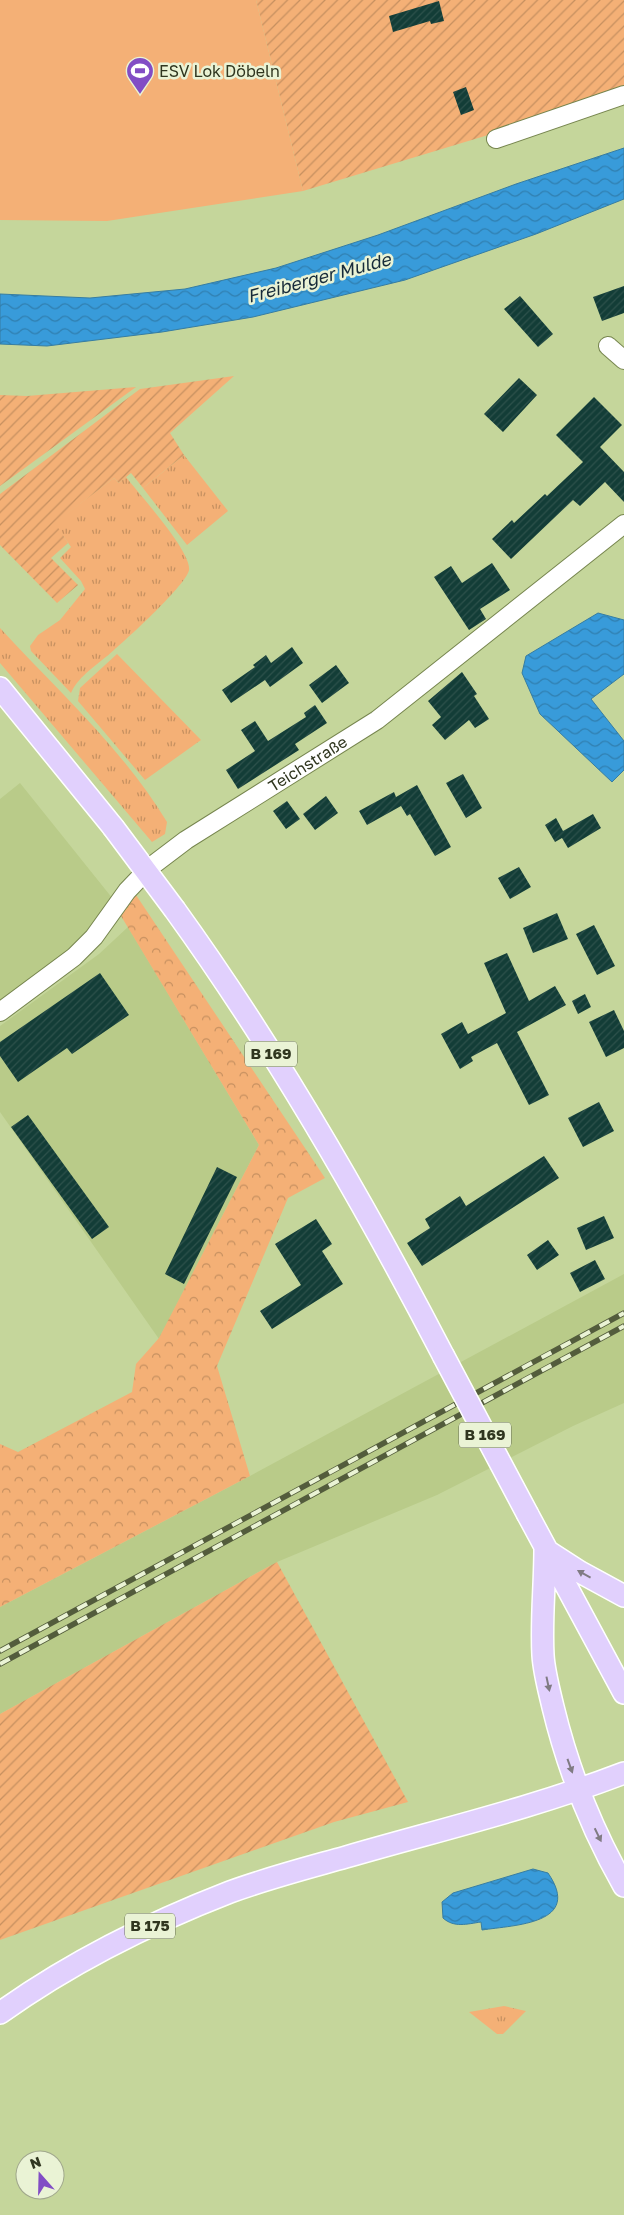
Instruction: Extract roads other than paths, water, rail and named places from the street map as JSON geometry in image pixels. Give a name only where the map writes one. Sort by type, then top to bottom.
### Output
[{"type":"main road","name":"B 169","points":[[0,688],[113,827],[175,910],[207,955],[268,1050],[360,1203],[416,1304],[624,1693]]},
{"type":"main road","points":[[545,1548],[580,1572],[624,1596]]},
{"type":"main road","points":[[545,1548],[543,1636],[546,1679],[561,1742],[579,1790],[595,1829],[624,1886]]},
{"type":"main road","name":"B 175","points":[[0,2014],[56,1977],[153,1924],[232,1892],[312,1866],[522,1808],[624,1773]]},
{"type":"street","points":[[496,139],[624,95]]},
{"type":"street","points":[[608,346],[624,360]]},
{"type":"street","name":"Teichstraße","points":[[0,1012],[74,958],[94,937],[127,891],[149,868],[186,840],[377,720],[624,524]]},
{"type":"water","name":"Freiberger Mulde","points":[[624,148],[624,199],[536,234],[405,280],[253,317],[162,332],[47,346],[0,344],[0,294],[90,298],[185,289],[276,268],[378,235],[516,184]]},
{"type":"water","points":[[598,613],[624,620],[624,674],[591,699],[624,741],[624,770],[612,782],[540,714],[522,673],[526,656]]},
{"type":"water","points":[[533,1869],[548,1873],[557,1890],[557,1903],[551,1912],[540,1919],[527,1923],[482,1930],[481,1922],[456,1924],[443,1918],[442,1902],[453,1893]]},
{"type":"railway","points":[[0,1651],[624,1313]]},
{"type":"railway","points":[[0,1664],[624,1326]]},
{"type":"place","name":"ESV Lok Döbeln","points":[[140,95]]}]
